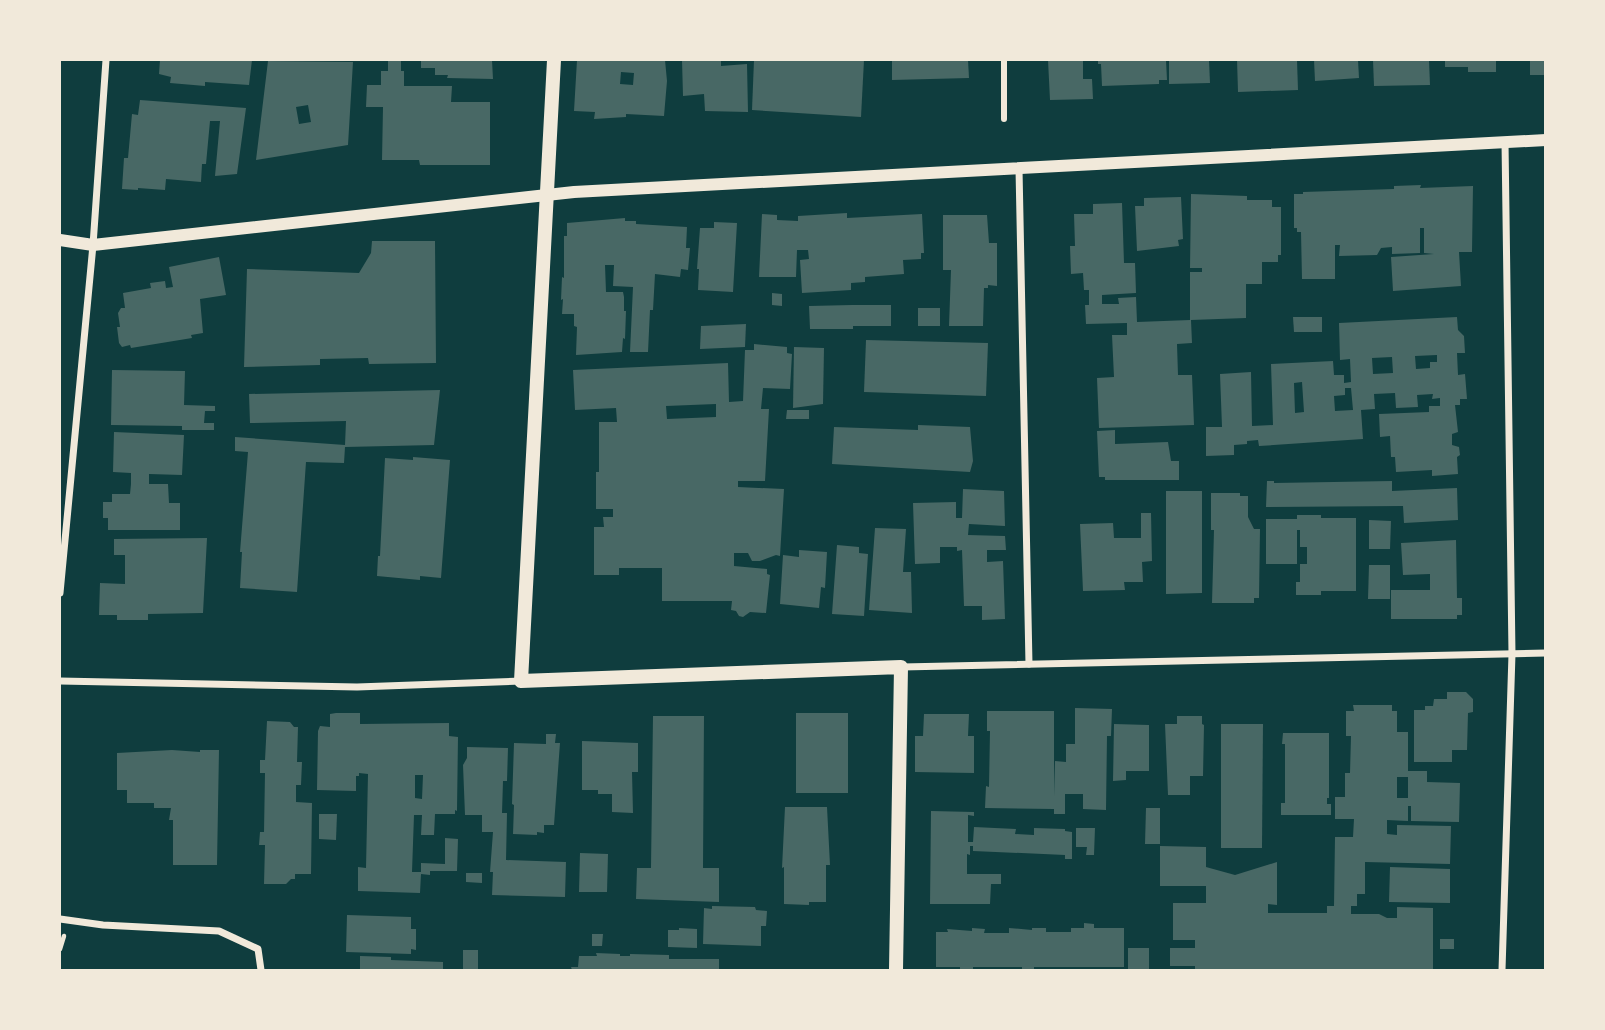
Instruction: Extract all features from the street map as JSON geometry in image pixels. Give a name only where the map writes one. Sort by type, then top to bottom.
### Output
[{"type":"main road","points":[[554,60],[520,681],[901,667],[896,971]]},
{"type":"street","points":[[60,593],[93,245],[106,60]]},
{"type":"street","points":[[1004,60],[1004,119]]},
{"type":"street","points":[[60,240],[93,245],[547,194],[1545,140]]},
{"type":"street","points":[[1502,971],[1512,654],[1505,142]]},
{"type":"street","points":[[1019,169],[1029,664]]},
{"type":"street","points":[[901,667],[1545,653]]},
{"type":"street","points":[[60,681],[357,687],[520,681]]},
{"type":"street","points":[[60,919],[103,925],[219,931],[258,949],[261,971]]},
{"type":"building","points":[[160,60],[252,60],[249,85],[205,82],[205,86],[170,83],[171,77],[159,74]]},
{"type":"building","points":[[421,60],[492,60],[493,79],[447,78],[448,75],[435,75],[435,68],[421,68]]},
{"type":"building","points":[[577,60],[665,60],[667,81],[664,116],[626,114],[626,117],[594,119],[595,112],[574,111]],"holes":[[[621,72],[634,73],[633,85],[620,84]]]},
{"type":"building","points":[[682,60],[721,60],[721,66],[747,64],[748,112],[705,111],[704,94],[683,96]]},
{"type":"building","points":[[754,60],[864,60],[861,117],[752,110]]},
{"type":"building","points":[[892,60],[968,60],[969,78],[892,80]]},
{"type":"building","points":[[1048,60],[1083,60],[1083,79],[1092,79],[1093,99],[1050,100]]},
{"type":"building","points":[[1098,60],[1166,60],[1167,80],[1159,80],[1159,84],[1102,86],[1101,64],[1098,64]]},
{"type":"building","points":[[1169,60],[1209,60],[1210,83],[1169,84]]},
{"type":"building","points":[[1237,60],[1297,60],[1298,90],[1238,92]]},
{"type":"building","points":[[1314,60],[1358,60],[1359,78],[1315,81]]},
{"type":"building","points":[[1373,60],[1429,60],[1430,85],[1374,86]]},
{"type":"building","points":[[1445,60],[1496,60],[1496,72],[1468,72],[1468,67],[1445,67]]},
{"type":"building","points":[[1530,60],[1546,60],[1546,75],[1530,75]]},
{"type":"building","points":[[268,61],[353,62],[348,145],[256,160]],"holes":[[[308,105],[311,122],[299,124],[296,107]]]},
{"type":"building","points":[[388,61],[401,61],[404,86],[452,86],[451,102],[490,102],[490,165],[420,165],[419,160],[382,160],[383,107],[366,107],[367,85],[381,85],[381,71],[388,71]]},
{"type":"building","points":[[140,100],[246,108],[237,174],[215,176],[220,121],[210,121],[206,164],[202,164],[201,182],[166,179],[165,190],[122,189],[124,158],[128,158],[132,114],[138,115]]},
{"type":"building","points":[[1421,185],[1420,188],[1473,186],[1472,252],[1459,252],[1461,286],[1393,291],[1391,257],[1434,254],[1424,253],[1424,228],[1420,228],[1420,253],[1392,254],[1392,247],[1381,248],[1377,255],[1339,256],[1340,245],[1335,245],[1335,279],[1302,279],[1301,232],[1294,228],[1294,194]]},
{"type":"building","points":[[1191,194],[1247,196],[1247,200],[1272,200],[1272,207],[1281,207],[1281,255],[1278,255],[1278,262],[1262,262],[1262,284],[1246,284],[1246,318],[1191,320],[1192,343],[1177,344],[1178,375],[1192,375],[1194,425],[1099,428],[1097,378],[1114,377],[1112,335],[1127,335],[1127,323],[1086,324],[1085,305],[1089,305],[1089,290],[1084,290],[1083,273],[1071,274],[1070,246],[1075,246],[1074,214],[1093,214],[1093,204],[1122,203],[1124,263],[1135,263],[1136,293],[1102,295],[1102,304],[1119,304],[1118,298],[1136,297],[1137,322],[1190,320],[1190,272],[1202,272],[1202,268],[1190,268]]},
{"type":"building","points":[[1181,197],[1183,239],[1178,240],[1179,246],[1137,251],[1135,206],[1144,206],[1144,198]]},
{"type":"building","points":[[847,213],[847,218],[922,214],[924,253],[921,253],[921,259],[903,260],[904,274],[865,277],[865,282],[851,283],[851,290],[802,293],[800,260],[809,259],[808,250],[797,250],[796,277],[759,277],[762,214],[777,215],[777,220],[798,221],[798,216]]},
{"type":"building","points":[[943,215],[987,215],[989,243],[997,243],[997,286],[988,285],[988,288],[984,288],[983,326],[949,326],[951,270],[943,270]]},
{"type":"building","points":[[625,218],[625,221],[636,221],[636,224],[687,227],[686,248],[690,248],[688,270],[681,269],[680,277],[655,274],[648,352],[630,352],[633,287],[613,286],[614,265],[605,265],[606,292],[623,292],[624,297],[625,339],[623,338],[622,352],[576,355],[577,327],[574,326],[574,314],[562,314],[563,299],[561,300],[567,223]]},
{"type":"building","points":[[714,222],[737,223],[733,292],[698,290],[700,228],[714,228]]},
{"type":"building","points":[[372,241],[435,241],[436,363],[369,364],[368,358],[320,359],[320,365],[244,367],[247,269],[359,273],[371,253]]},
{"type":"building","points":[[219,257],[226,295],[200,299],[203,333],[191,335],[192,338],[131,348],[130,345],[122,347],[117,327],[120,327],[118,313],[121,308],[125,308],[123,293],[151,288],[150,283],[165,281],[166,288],[173,287],[169,267]]},
{"type":"building","points":[[772,293],[782,294],[782,306],[772,305]]},
{"type":"building","points":[[891,305],[891,326],[810,329],[809,306]]},
{"type":"building","points":[[918,308],[940,308],[940,326],[918,326]]},
{"type":"building","points":[[1293,317],[1322,317],[1322,332],[1294,332]]},
{"type":"building","points":[[1457,317],[1458,330],[1464,336],[1465,353],[1457,353],[1458,375],[1465,374],[1467,399],[1460,399],[1460,405],[1455,405],[1458,432],[1452,434],[1452,445],[1459,447],[1458,474],[1432,476],[1432,470],[1396,472],[1395,457],[1391,457],[1390,436],[1380,437],[1379,414],[1429,412],[1429,406],[1440,406],[1440,398],[1432,399],[1433,394],[1417,395],[1418,407],[1396,408],[1395,393],[1374,394],[1375,409],[1361,410],[1363,439],[1259,446],[1258,440],[1247,441],[1247,444],[1234,445],[1234,455],[1206,456],[1206,427],[1222,427],[1220,374],[1251,372],[1252,426],[1273,425],[1271,364],[1333,361],[1334,375],[1344,375],[1344,383],[1351,382],[1350,359],[1340,360],[1339,323]],"holes":[[[1437,355],[1437,362],[1430,362],[1430,368],[1416,369],[1415,356]],[[1392,357],[1393,373],[1373,374],[1372,358]],[[1302,382],[1304,412],[1295,413],[1294,383]],[[1345,388],[1351,388],[1353,410],[1335,411],[1334,396],[1345,395]]]},
{"type":"building","points":[[746,324],[745,347],[700,349],[701,326]]},
{"type":"building","points":[[866,340],[988,343],[986,396],[864,392]]},
{"type":"building","points":[[754,344],[787,347],[787,353],[792,354],[790,389],[763,388],[761,409],[769,409],[765,481],[738,481],[738,487],[784,489],[780,556],[752,561],[748,553],[734,553],[734,566],[767,569],[767,574],[770,575],[766,613],[750,612],[743,617],[739,616],[736,611],[731,610],[732,601],[662,601],[662,568],[619,568],[619,575],[594,575],[594,527],[604,527],[603,517],[613,517],[613,509],[596,509],[599,422],[617,422],[616,408],[575,410],[573,370],[728,363],[729,402],[743,401],[745,350],[754,350]],"holes":[[[716,404],[716,417],[667,419],[666,406]]]},
{"type":"building","points":[[794,347],[824,348],[823,404],[793,408]]},
{"type":"building","points":[[112,370],[185,371],[184,405],[215,406],[215,411],[205,411],[204,423],[214,423],[214,430],[182,430],[182,426],[111,425]]},
{"type":"building","points":[[440,390],[434,445],[345,447],[344,463],[306,462],[297,592],[240,588],[240,552],[248,452],[235,451],[235,437],[345,445],[346,421],[250,423],[249,394]]},
{"type":"building","points":[[787,410],[809,410],[809,419],[786,419]]},
{"type":"building","points":[[918,425],[970,427],[973,461],[970,472],[832,464],[834,427],[918,430]]},
{"type":"building","points":[[1115,430],[1115,444],[1168,442],[1171,461],[1179,461],[1179,480],[1105,480],[1105,477],[1099,477],[1097,431]]},
{"type":"building","points":[[114,432],[184,435],[182,475],[149,474],[149,484],[168,484],[169,503],[180,503],[180,530],[108,530],[108,518],[103,518],[103,502],[112,502],[112,494],[130,494],[131,484],[131,473],[113,472]]},
{"type":"building","points":[[413,457],[450,460],[441,578],[420,576],[420,580],[377,576],[385,458],[413,460]]},
{"type":"building","points":[[1267,481],[1392,481],[1392,491],[1457,488],[1458,520],[1404,523],[1403,506],[1266,507]]},
{"type":"building","points":[[963,489],[1004,491],[1005,526],[969,524],[968,535],[1005,536],[1006,550],[987,550],[987,562],[1003,561],[1005,619],[982,620],[982,606],[964,606],[962,550],[957,551],[957,547],[940,547],[940,563],[915,564],[913,503],[956,502],[956,518],[962,518]]},
{"type":"building","points":[[1166,491],[1202,491],[1202,593],[1166,594]]},
{"type":"building","points":[[1211,493],[1240,493],[1240,496],[1248,496],[1248,517],[1254,529],[1260,529],[1259,598],[1254,598],[1254,603],[1212,603],[1214,530],[1211,530]]},
{"type":"building","points":[[1141,513],[1151,513],[1152,561],[1142,562],[1143,582],[1124,582],[1125,590],[1083,591],[1080,524],[1113,523],[1114,538],[1141,538]]},
{"type":"building","points":[[1297,515],[1356,518],[1356,591],[1321,591],[1321,595],[1296,595],[1296,582],[1300,582],[1300,564],[1307,564],[1307,547],[1300,547],[1300,530],[1297,530],[1297,564],[1266,564],[1266,519],[1297,519]]},
{"type":"building","points":[[1369,520],[1391,521],[1390,549],[1369,549]]},
{"type":"building","points":[[875,528],[906,529],[903,572],[911,572],[912,613],[869,610]]},
{"type":"building","points":[[207,538],[203,613],[148,614],[148,620],[117,620],[117,615],[99,615],[100,583],[125,584],[125,555],[114,555],[114,539]]},
{"type":"building","points":[[1456,540],[1457,598],[1462,598],[1462,615],[1457,615],[1457,619],[1391,619],[1391,590],[1430,590],[1430,574],[1403,575],[1401,543]]},
{"type":"building","points":[[837,545],[859,547],[859,553],[868,554],[864,616],[832,614]]},
{"type":"building","points":[[799,550],[827,552],[825,588],[821,587],[819,608],[780,604],[783,555],[799,557]]},
{"type":"building","points":[[1369,565],[1390,565],[1390,599],[1368,599]]},
{"type":"building","points":[[1447,692],[1466,692],[1473,699],[1473,712],[1468,713],[1467,750],[1452,750],[1452,762],[1414,762],[1414,710],[1425,710],[1425,706],[1433,706],[1434,699],[1447,699]]},
{"type":"building","points":[[1353,705],[1392,705],[1392,711],[1397,711],[1397,732],[1408,732],[1408,771],[1427,771],[1427,782],[1460,783],[1459,822],[1411,821],[1411,806],[1408,806],[1408,821],[1387,820],[1387,834],[1397,835],[1397,825],[1451,826],[1450,864],[1365,862],[1365,894],[1357,894],[1357,906],[1351,906],[1351,914],[1379,914],[1387,918],[1397,918],[1397,907],[1433,908],[1433,970],[1195,970],[1195,966],[1170,966],[1170,948],[1195,948],[1195,940],[1173,940],[1173,903],[1206,903],[1206,886],[1160,886],[1160,846],[1206,847],[1206,867],[1235,875],[1277,862],[1277,905],[1268,904],[1268,913],[1327,913],[1327,906],[1334,906],[1335,837],[1353,837],[1354,819],[1335,819],[1335,797],[1345,797],[1345,773],[1350,773],[1351,736],[1346,736],[1346,711],[1354,711]],"holes":[[[1397,777],[1408,777],[1408,798],[1397,798]]]},
{"type":"building","points":[[1075,708],[1112,709],[1111,736],[1107,736],[1106,810],[1083,809],[1083,794],[1065,794],[1065,814],[1054,814],[1054,809],[985,808],[986,786],[989,787],[990,731],[987,731],[987,711],[1054,711],[1054,796],[1055,761],[1066,762],[1066,744],[1075,744]]},
{"type":"building","points":[[360,713],[360,724],[449,723],[449,736],[458,737],[457,811],[455,810],[455,814],[435,814],[434,835],[421,835],[422,815],[414,815],[412,872],[421,872],[421,863],[445,864],[445,838],[458,839],[457,871],[430,871],[430,875],[421,874],[420,893],[358,891],[358,867],[366,868],[368,774],[359,773],[359,776],[356,776],[356,791],[317,790],[318,731],[320,726],[330,727],[330,714]],"holes":[[[415,775],[423,775],[422,799],[415,798]]]},
{"type":"building","points":[[796,713],[848,713],[848,793],[796,793]]},
{"type":"building","points":[[924,714],[969,714],[968,736],[974,736],[974,773],[915,772],[915,736],[923,736]]},
{"type":"building","points":[[653,716],[704,716],[703,868],[719,868],[719,902],[636,899],[637,868],[651,868]]},
{"type":"building","points":[[1177,716],[1202,716],[1204,725],[1203,776],[1190,776],[1190,795],[1168,795],[1165,724],[1177,724]]},
{"type":"building","points":[[267,721],[290,722],[294,727],[298,727],[297,762],[302,762],[301,785],[296,785],[296,802],[312,803],[311,874],[295,874],[295,879],[286,884],[264,884],[265,845],[259,845],[260,832],[264,832],[265,773],[260,773],[260,760],[265,760]]},
{"type":"building","points":[[1114,724],[1149,725],[1149,771],[1126,771],[1126,780],[1113,781]]},
{"type":"building","points":[[1221,724],[1263,724],[1262,848],[1221,848]]},
{"type":"building","points":[[1283,733],[1329,733],[1327,804],[1331,804],[1331,815],[1281,815],[1281,803],[1285,803]]},
{"type":"building","points":[[546,734],[556,734],[555,743],[560,743],[554,825],[544,825],[544,833],[537,832],[537,835],[513,834],[514,743],[546,744]]},
{"type":"building","points":[[582,741],[638,743],[638,772],[632,772],[633,813],[612,812],[612,794],[598,794],[598,790],[582,790]]},
{"type":"building","points":[[467,747],[508,748],[502,813],[507,813],[506,860],[566,862],[565,897],[492,895],[493,872],[490,872],[493,832],[482,832],[482,815],[465,815],[463,765],[467,758]]},
{"type":"building","points":[[219,750],[217,865],[173,865],[173,820],[169,820],[171,808],[154,808],[154,803],[127,803],[127,790],[117,790],[117,753]]},
{"type":"building","points":[[785,807],[827,807],[830,865],[826,865],[826,902],[809,902],[809,905],[784,904],[784,867],[782,868]]},
{"type":"building","points":[[1146,808],[1160,808],[1160,844],[1145,844]]},
{"type":"building","points":[[931,811],[974,812],[974,816],[968,815],[968,842],[973,842],[974,827],[1016,829],[1015,834],[1034,835],[1034,828],[1065,829],[1072,832],[1072,859],[1065,859],[1065,855],[973,851],[973,846],[970,846],[970,855],[967,854],[967,874],[1001,874],[1001,884],[991,884],[990,904],[930,904]]},
{"type":"building","points":[[319,814],[337,814],[336,840],[319,839]]},
{"type":"building","points":[[1076,828],[1095,828],[1094,855],[1086,855],[1087,847],[1076,847]]},
{"type":"building","points":[[580,853],[608,854],[607,892],[579,892]]},
{"type":"building","points":[[1390,867],[1450,869],[1450,903],[1389,902]]},
{"type":"building","points":[[466,873],[482,873],[482,883],[466,882]]},
{"type":"building","points":[[712,906],[755,907],[756,910],[767,911],[766,926],[761,926],[761,946],[703,944],[704,908],[712,909]]},
{"type":"building","points":[[347,915],[411,917],[411,929],[416,929],[416,950],[411,949],[411,954],[346,952]]},
{"type":"building","points":[[1084,923],[1094,924],[1094,928],[1124,928],[1124,967],[1034,967],[1034,970],[1022,970],[1022,967],[973,967],[973,970],[960,970],[960,967],[936,967],[936,932],[948,932],[947,929],[972,931],[972,928],[985,929],[984,933],[1009,933],[1009,928],[1046,928],[1046,932],[1071,932],[1071,928],[1084,928]]},
{"type":"building","points":[[697,929],[697,948],[668,947],[668,930]]},
{"type":"building","points":[[592,934],[603,934],[602,946],[592,946]]},
{"type":"building","points":[[1440,939],[1454,939],[1454,949],[1440,949]]},
{"type":"building","points":[[1128,948],[1149,948],[1149,970],[1128,970]]},
{"type":"building","points":[[463,950],[478,950],[478,970],[463,970]]},
{"type":"building","points":[[596,953],[620,956],[669,955],[669,959],[719,959],[719,970],[572,970],[571,967],[578,967],[579,956],[597,956]]},
{"type":"building","points":[[360,956],[443,962],[443,970],[360,970]]}]
